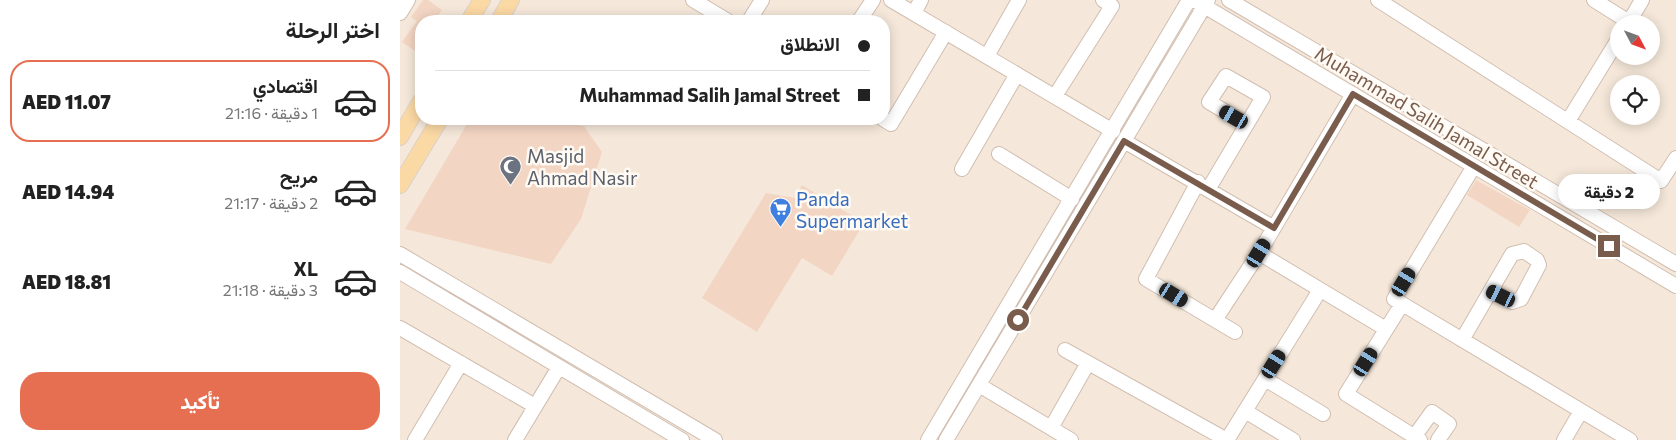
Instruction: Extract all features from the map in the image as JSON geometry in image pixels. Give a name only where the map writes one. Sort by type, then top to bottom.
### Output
[{"type":"main road","points":[[473,15],[482,0]]},
{"type":"main road","points":[[502,15],[511,0]]},
{"type":"main road","points":[[400,137],[415,111]]},
{"type":"main road","points":[[400,185],[436,125]]},
{"type":"street","points":[[400,13],[408,0]]},
{"type":"street","points":[[693,0],[718,15]]},
{"type":"street","points":[[753,15],[762,0]]},
{"type":"street","points":[[863,15],[873,0]]},
{"type":"street","points":[[892,0],[1113,131]]},
{"type":"street","points":[[914,13],[921,0]]},
{"type":"street","points":[[987,56],[1019,0]]},
{"type":"street","points":[[1055,96],[1112,6],[1103,0]]},
{"type":"street","points":[[928,440],[1189,0]]},
{"type":"street","name":"Muhammad Salih Jamal Street","points":[[1229,0],[1676,264]]},
{"type":"street","points":[[1378,0],[1661,181],[1676,158]]},
{"type":"street","points":[[1594,0],[1616,15]]},
{"type":"street","points":[[1633,15],[1642,0]]},
{"type":"street","points":[[946,440],[1124,141],[1202,2]]},
{"type":"street","name":"Muhammad Salih Jamal Street","points":[[1202,2],[1676,286]]},
{"type":"street","points":[[890,123],[946,32]]},
{"type":"street","points":[[1568,121],[1610,53]]},
{"type":"street","points":[[962,169],[1017,74]]},
{"type":"street","points":[[1215,320],[1259,253],[1353,94]]},
{"type":"street","points":[[1236,332],[1146,279],[1204,185],[1246,124]]},
{"type":"street","points":[[1124,141],[1204,185],[1274,228]]},
{"type":"street","points":[[999,154],[1072,199]]},
{"type":"street","points":[[1474,166],[1394,299],[1630,440]]},
{"type":"street","points":[[1259,253],[1386,329]]},
{"type":"street","points":[[400,254],[715,440]]},
{"type":"street","points":[[400,272],[679,439]]},
{"type":"street","points":[[1065,350],[1227,440],[1320,290]]},
{"type":"street","points":[[1462,340],[1491,291]]},
{"type":"street","points":[[1402,304],[1346,394],[1417,438],[1432,412],[1449,424],[1438,440]]},
{"type":"street","points":[[400,328],[535,406]]},
{"type":"street","points":[[415,440],[461,363]]},
{"type":"street","points":[[1051,428],[1088,363]]},
{"type":"street","points":[[514,440],[559,367]]},
{"type":"street","points":[[1264,380],[1323,414]]},
{"type":"street","points":[[979,385],[1071,440]]},
{"type":"street","points":[[1245,411],[1293,440]]},
{"type":"street","points":[[1564,440],[1581,411]]},
{"type":"shaded area","points":[[400,0],[1676,0],[1676,440],[400,440]]},
{"type":"building","points":[[423,0],[428,0],[442,10],[438,15],[415,15],[415,20],[411,17]]},
{"type":"building","points":[[415,24],[415,51],[402,42]]},
{"type":"building","name":"Masjid Ahmad Nasir","points":[[466,125],[584,126],[602,152],[581,219],[551,264],[405,229]]},
{"type":"building","points":[[1476,180],[1530,210],[1519,227],[1467,195]]},
{"type":"building","points":[[802,185],[864,223],[832,276],[802,258],[757,332],[702,298],[766,193],[795,198]]},
{"type":"place","name":"Masjid Ahmad Nasir","points":[[511,185]]},
{"type":"place","name":"Panda Supermarket","points":[[780,228]]},
{"type":"route","points":[[1018,320],[1124,141],[1209,188],[1274,228],[1353,94],[1609,246]]}]
